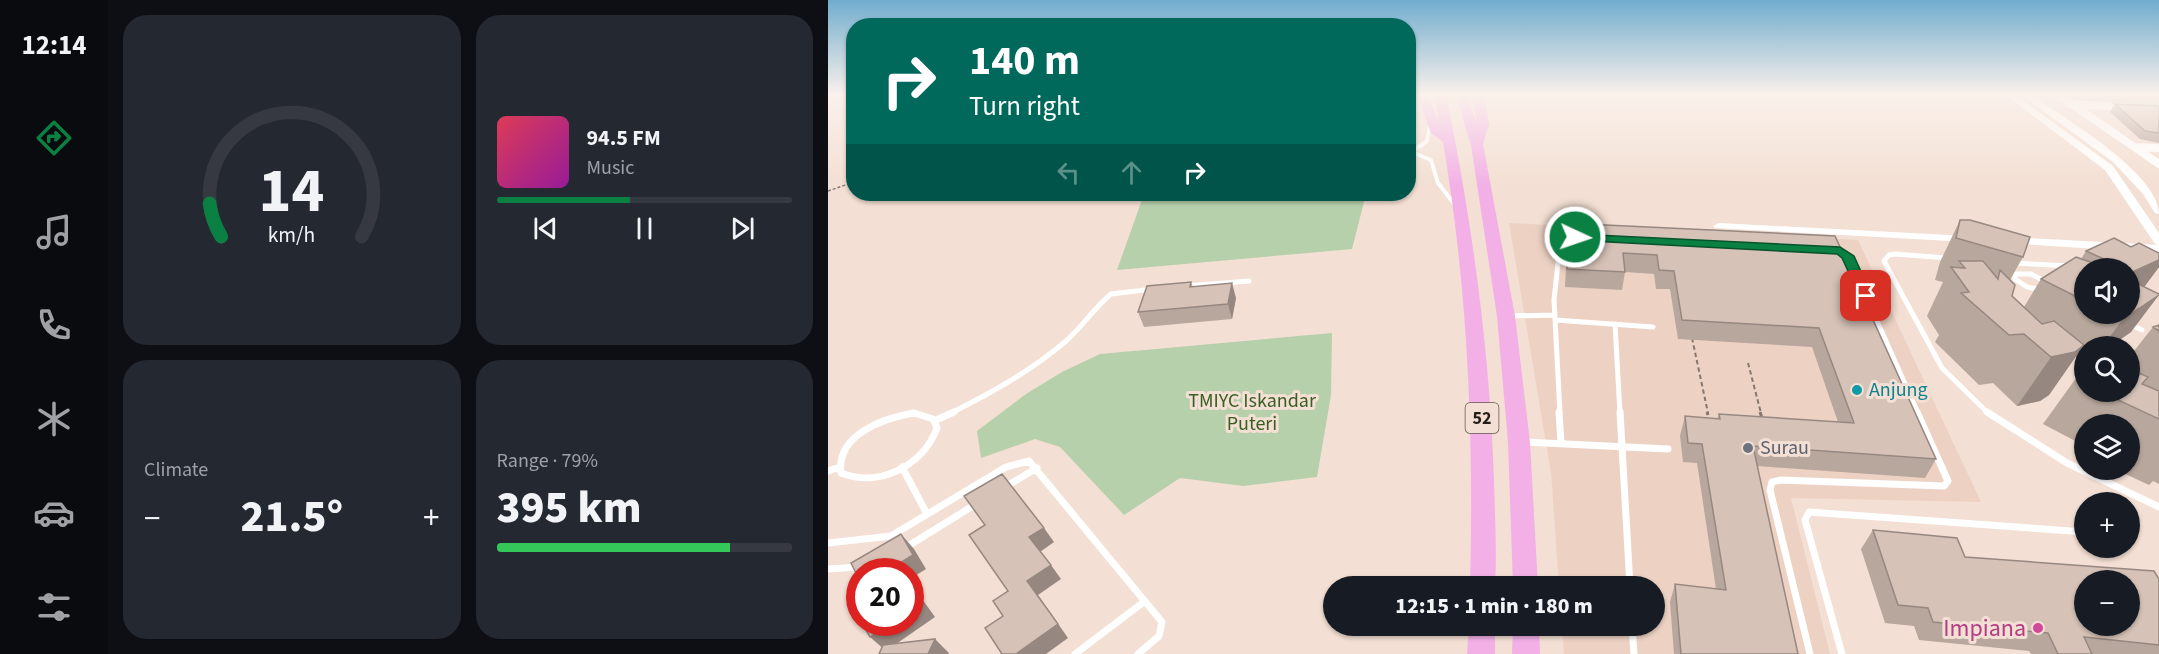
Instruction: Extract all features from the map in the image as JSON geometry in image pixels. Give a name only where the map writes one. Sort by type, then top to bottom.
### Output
[{"type":"highway","points":[[1434,125],[1437,133],[1450,143]]},
{"type":"highway","name":"52","points":[[1446,125],[1474,319],[1484,442],[1483,576]]},
{"type":"highway","name":"52","points":[[1471,125],[1477,145],[1506,316],[1519,442],[1526,576]]},
{"type":"highway","points":[[1477,145],[1482,135],[1483,125]]},
{"type":"highway","points":[[1482,636],[1482,654]]},
{"type":"highway","points":[[1526,636],[1526,654]]},
{"type":"street","points":[[2050,125],[2109,168],[2159,242]]},
{"type":"street","points":[[2066,125],[2129,170],[2151,196],[2159,211]]},
{"type":"street","points":[[2100,125],[2159,165]]},
{"type":"street","points":[[2135,147],[2159,148]]},
{"type":"street","points":[[1719,226],[2159,249]]},
{"type":"lane","points":[[1416,149],[1424,146],[1429,140],[1430,125]]},
{"type":"lane","points":[[1416,154],[1431,160],[1438,183],[1460,211]]},
{"type":"lane","points":[[1561,443],[1554,300],[1560,245],[1575,237],[1587,238]]},
{"type":"lane","points":[[1810,654],[1770,490],[1772,482],[1781,480],[1944,486],[1948,480],[1848,256],[1840,251],[1824,250]]},
{"type":"lane","points":[[1954,259],[1895,254],[1888,255],[1884,261],[1942,368],[1989,414],[2067,463],[2159,507]]},
{"type":"lane","points":[[2005,262],[2074,266]]},
{"type":"lane","points":[[2026,263],[2031,273]]},
{"type":"lane","points":[[2005,274],[2014,277],[2027,287],[2038,290],[2046,288],[2045,280],[2031,273],[2021,272],[2014,277]]},
{"type":"lane","points":[[1178,287],[1249,281]]},
{"type":"lane","points":[[934,421],[988,396],[1015,379],[1064,343],[1085,324],[1111,294],[1166,288]]},
{"type":"lane","points":[[1506,316],[1653,327]]},
{"type":"lane","points":[[1615,324],[1629,576]]},
{"type":"lane","points":[[2128,324],[2142,330]]},
{"type":"lane","points":[[914,413],[928,416],[934,421],[936,434],[929,446],[902,467],[863,479],[846,476],[837,468],[837,461],[843,447],[858,433],[877,421],[897,414],[914,413]]},
{"type":"lane","points":[[1519,442],[1668,449]]},
{"type":"lane","points":[[828,543],[891,536],[1012,465],[1029,461],[1162,622],[1164,630],[1158,638],[1138,654]]},
{"type":"lane","points":[[902,467],[927,514]]},
{"type":"lane","points":[[828,471],[837,468]]},
{"type":"lane","points":[[996,492],[1036,468]]},
{"type":"lane","points":[[894,554],[986,499]]},
{"type":"lane","points":[[1842,654],[1805,520],[1809,512],[2074,531]]},
{"type":"lane","points":[[828,569],[846,568]]},
{"type":"lane","points":[[1075,654],[1145,601]]},
{"type":"lane","points":[[1633,636],[1634,654]]},
{"type":"path","points":[[828,191],[846,185]]},
{"type":"path","points":[[1692,334],[1708,415]]},
{"type":"path","points":[[1748,363],[1762,418]]},
{"type":"shaded area","points":[[1509,223],[1858,240],[1981,502],[1791,498],[1830,654],[1564,654],[1563,636],[1665,636],[1665,576],[1558,576],[1551,472]]},
{"type":"green space","points":[[1142,201],[1364,201],[1352,249],[1117,270]]},
{"type":"green space","name":"TMIYC Iskandar Puteri","points":[[1332,333],[1331,395],[1317,477],[1243,486],[1180,478],[1124,515],[1060,447],[1035,439],[981,458],[977,431],[1026,394],[1062,372],[1100,354]]},
{"type":"building","points":[[2138,125],[2159,125],[2159,133],[2145,131]]},
{"type":"building","points":[[1960,220],[1970,220],[2030,237],[2023,257],[1956,238]]},
{"type":"building","name":"Anjung","points":[[1584,224],[1835,236],[1936,459],[1753,446],[1798,654],[1681,654],[1675,584],[1726,590],[1702,444],[1688,443],[1685,416],[1720,419],[1719,414],[1854,423],[1819,328],[1682,320],[1674,271],[1659,270],[1657,255],[1623,253],[1625,272],[1567,269],[1568,229],[1584,228]]},
{"type":"building","points":[[2114,238],[2131,247],[2139,243],[2159,253],[2159,260],[2140,269],[2140,258],[2102,258],[2086,251]]},
{"type":"building","points":[[2074,258],[2074,296],[2041,279]]},
{"type":"building","points":[[1959,261],[1983,261],[1998,279],[2000,270],[2015,285],[2012,296],[2042,324],[2054,321],[2074,337],[2074,352],[2051,357],[2024,334],[2009,335],[1961,293],[1969,292],[1951,267],[1965,268]]},
{"type":"building","points":[[1191,282],[1190,287],[1232,283],[1228,304],[1138,312],[1147,286]]},
{"type":"building","points":[[2140,285],[2159,295],[2140,308]]},
{"type":"building","points":[[2140,373],[2148,377],[2142,384],[2159,391],[2159,419],[2122,402],[2140,402]]},
{"type":"building","points":[[1002,474],[1044,528],[1029,537],[1051,565],[1027,581],[1058,624],[1016,654],[1002,654],[985,628],[1003,616],[993,601],[1008,591],[969,535],[985,525],[964,496]]},
{"type":"building","points":[[1873,530],[1957,538],[1965,557],[2154,571],[2159,579],[2159,645],[2084,637],[2092,654],[2058,654],[2048,633],[1933,622],[1928,608],[1898,605]]},
{"type":"building","points":[[901,534],[913,555],[908,558],[860,558]]},
{"type":"building","points":[[935,639],[928,654],[879,654],[883,645]]},
{"type":"place","name":"Anjung","points":[[1857,390]]},
{"type":"place","name":"Surau","points":[[1748,448]]},
{"type":"place","name":"Impiana","points":[[2038,628]]},
{"type":"route","points":[[1575,237],[1840,251],[1848,256],[1866,296]]}]
